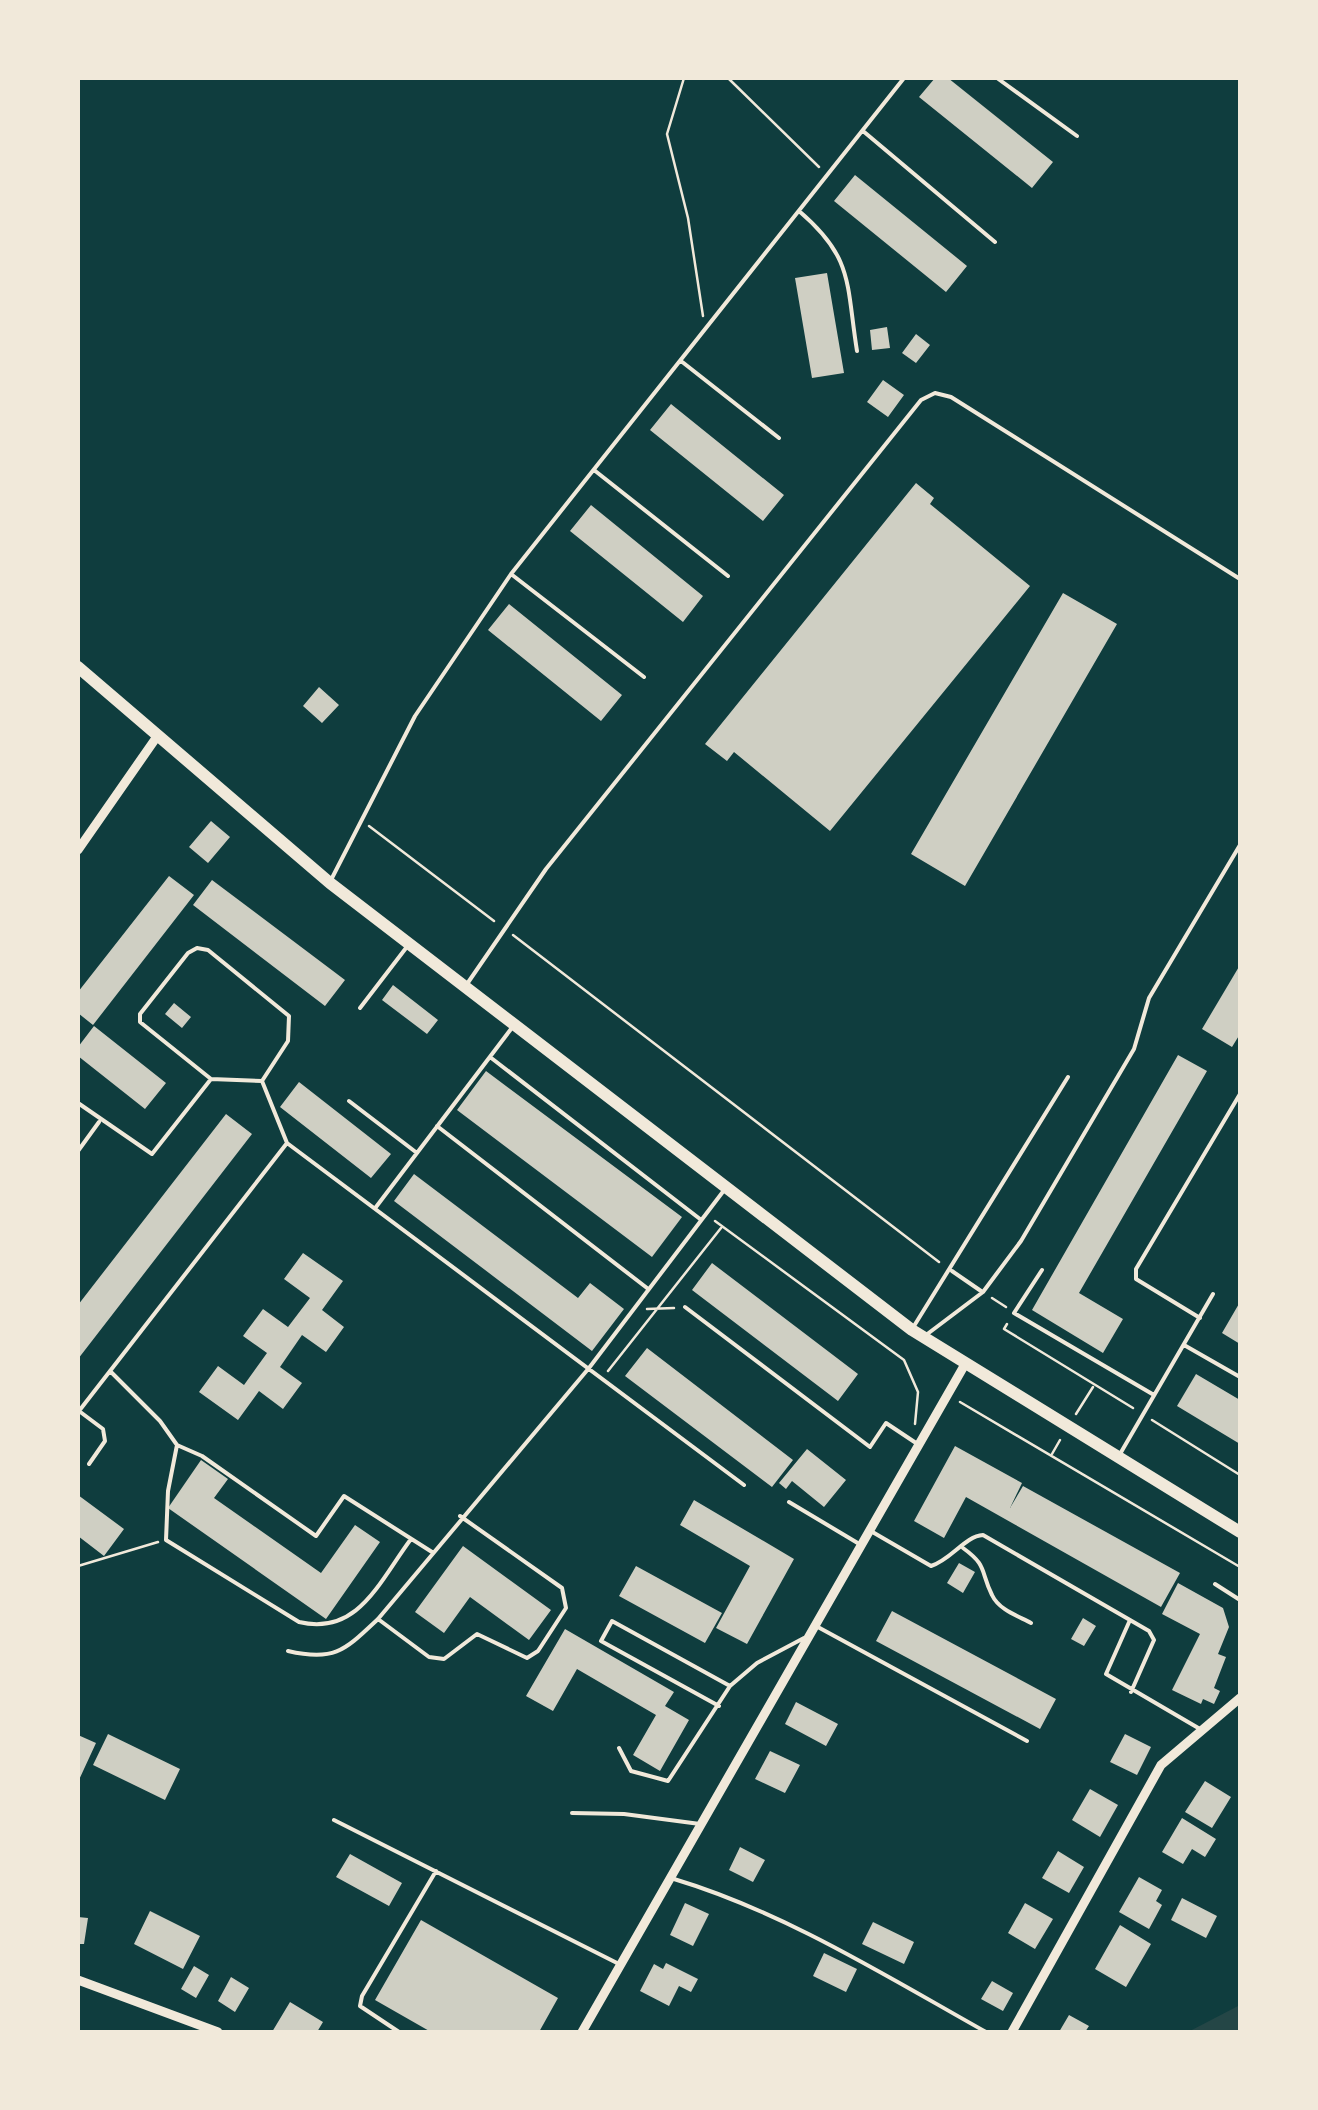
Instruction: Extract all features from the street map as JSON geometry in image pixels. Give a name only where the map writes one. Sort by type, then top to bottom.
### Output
[{"type":"main road","points":[[78,667],[156,738],[330,883],[917,1334],[1240,1532]]},
{"type":"street","points":[[78,850],[156,738]]},
{"type":"street","points":[[582,2032],[964,1366]]},
{"type":"street","points":[[1012,2032],[1160,1765],[1240,1698]]},
{"type":"street","points":[[78,1980],[218,2032]]},
{"type":"lane","points":[[330,883],[415,716],[511,574],[904,78]]},
{"type":"lane","points":[[997,78],[1077,136]]},
{"type":"lane","points":[[863,131],[994,242]]},
{"type":"lane","points":[[798,211],[828,236],[841,256],[857,352]]},
{"type":"lane","points":[[679,359],[780,438]]},
{"type":"lane","points":[[464,988],[546,870],[922,400],[935,393],[951,397],[1240,580]]},
{"type":"lane","points":[[592,469],[728,576]]},
{"type":"lane","points":[[1240,536],[1240,544]]},
{"type":"lane","points":[[511,574],[644,678]]},
{"type":"lane","points":[[917,1334],[983,1292],[1021,1241],[1134,1049],[1149,998],[1240,845]]},
{"type":"lane","points":[[360,1008],[409,945]]},
{"type":"lane","points":[[197,948],[208,950],[289,1016],[288,1041],[262,1080],[210,1079],[140,1022],[140,1014],[188,953],[197,948]]},
{"type":"lane","points":[[376,1207],[514,1025]]},
{"type":"lane","points":[[490,1057],[702,1220]]},
{"type":"lane","points":[[917,1334],[1068,1077]]},
{"type":"lane","points":[[78,1103],[152,1154],[210,1079]]},
{"type":"lane","points":[[262,1080],[287,1143],[744,1485]]},
{"type":"lane","points":[[1200,1318],[1136,1280],[1136,1268],[1240,1094]]},
{"type":"lane","points":[[349,1101],[417,1153]]},
{"type":"lane","points":[[78,1150],[100,1121]]},
{"type":"lane","points":[[437,1126],[649,1289]]},
{"type":"lane","points":[[89,1464],[105,1441],[103,1429],[78,1411],[287,1143]]},
{"type":"lane","points":[[288,1651],[331,1656],[350,1646],[378,1619],[460,1516],[588,1368],[725,1189]]},
{"type":"lane","points":[[1042,1270],[1014,1313],[1154,1396]]},
{"type":"lane","points":[[952,1271],[983,1292]]},
{"type":"lane","points":[[1118,1458],[1214,1294]]},
{"type":"lane","points":[[685,1307],[870,1446],[886,1423],[919,1445]]},
{"type":"lane","points":[[1184,1346],[1240,1376]]},
{"type":"lane","points":[[110,1371],[177,1445],[202,1456],[316,1536],[344,1496],[432,1552]]},
{"type":"lane","points":[[177,1445],[168,1491],[166,1540],[252,1597],[298,1622],[322,1628],[340,1623],[356,1611],[411,1539]]},
{"type":"lane","points":[[789,1502],[861,1545]]},
{"type":"lane","points":[[378,1619],[429,1656],[444,1659],[477,1634],[526,1658],[538,1651],[566,1608],[567,1596],[562,1588],[460,1516]]},
{"type":"lane","points":[[870,1530],[931,1566],[963,1548],[974,1535],[983,1534],[1130,1620],[1154,1640],[1131,1692]]},
{"type":"lane","points":[[963,1548],[986,1570],[992,1595],[1002,1608],[1031,1624]]},
{"type":"lane","points":[[1215,1584],[1240,1600]]},
{"type":"lane","points":[[719,1706],[601,1641],[606,1630],[612,1620],[730,1686]]},
{"type":"lane","points":[[1130,1620],[1106,1674],[1200,1729]]},
{"type":"lane","points":[[814,1625],[1026,1741]]},
{"type":"lane","points":[[619,1748],[631,1770],[668,1781],[730,1686],[757,1664],[809,1635]]},
{"type":"lane","points":[[572,1814],[624,1814],[700,1824]]},
{"type":"lane","points":[[334,1820],[619,1964]]},
{"type":"lane","points":[[399,2032],[366,2013],[360,2006],[362,1996],[436,1871]]},
{"type":"lane","points":[[669,1878],[704,1888],[850,1956],[986,2032]]},
{"type":"path","points":[[684,78],[667,134],[688,218],[704,328]]},
{"type":"path","points":[[728,78],[828,175]]},
{"type":"path","points":[[360,819],[952,1271]]},
{"type":"path","points":[[706,1214],[904,1360],[918,1392],[915,1424]]},
{"type":"path","points":[[602,1378],[722,1227]]},
{"type":"path","points":[[983,1292],[1014,1313]]},
{"type":"path","points":[[633,1310],[685,1307]]},
{"type":"path","points":[[1004,1329],[1134,1409]]},
{"type":"path","points":[[1073,1420],[1094,1385]]},
{"type":"path","points":[[953,1414],[960,1402],[1240,1567]]},
{"type":"path","points":[[1148,1418],[1240,1474]]},
{"type":"path","points":[[1051,1456],[1062,1437]]},
{"type":"path","points":[[78,1566],[166,1540]]},
{"type":"shaded area","points":[[1240,2005],[1240,2032],[1188,2032]]},
{"type":"building","points":[[935,78],[948,78],[1053,162],[1032,188],[919,97]]},
{"type":"building","points":[[855,175],[967,266],[946,292],[834,201]]},
{"type":"building","points":[[827,273],[844,373],[812,378],[795,278]]},
{"type":"building","points":[[887,327],[890,348],[872,350],[870,330]]},
{"type":"building","points":[[916,334],[930,345],[916,363],[902,353]]},
{"type":"building","points":[[883,380],[904,395],[888,417],[867,402]]},
{"type":"building","points":[[671,404],[784,495],[763,521],[650,430]]},
{"type":"building","points":[[916,483],[934,498],[930,504],[1030,586],[830,831],[734,752],[727,761],[705,744]]},
{"type":"building","points":[[591,505],[703,596],[683,622],[570,531]]},
{"type":"building","points":[[1063,593],[1117,624],[965,886],[911,854]]},
{"type":"building","points":[[509,604],[622,695],[601,721],[488,630]]},
{"type":"building","points":[[319,687],[339,705],[322,723],[303,706]]},
{"type":"building","points":[[211,821],[230,837],[208,863],[189,847]]},
{"type":"building","points":[[169,876],[194,895],[93,1025],[78,1013],[78,992]]},
{"type":"building","points":[[212,880],[345,980],[325,1006],[193,905]]},
{"type":"building","points":[[1240,965],[1240,1034],[1232,1047],[1202,1029]]},
{"type":"building","points":[[393,985],[438,1020],[427,1034],[382,1000]]},
{"type":"building","points":[[174,1003],[191,1017],[182,1028],[165,1014]]},
{"type":"building","points":[[94,1026],[166,1083],[145,1109],[78,1056],[78,1047]]},
{"type":"building","points":[[1178,1055],[1207,1071],[1079,1293],[1123,1319],[1103,1353],[1032,1310]]},
{"type":"building","points":[[486,1071],[682,1217],[652,1257],[457,1110]]},
{"type":"building","points":[[299,1082],[391,1154],[371,1178],[280,1107]]},
{"type":"building","points":[[226,1114],[252,1134],[78,1359],[78,1305]]},
{"type":"building","points":[[414,1174],[578,1298],[590,1283],[624,1309],[592,1351],[394,1201]]},
{"type":"building","points":[[303,1253],[343,1281],[322,1310],[344,1327],[326,1352],[302,1335],[280,1367],[302,1383],[283,1409],[259,1391],[238,1420],[199,1392],[218,1366],[244,1385],[267,1353],[243,1336],[263,1309],[288,1327],[310,1298],[284,1279]]},
{"type":"building","points":[[712,1263],[858,1374],[838,1401],[692,1290]]},
{"type":"building","points":[[1240,1302],[1240,1344],[1222,1333]]},
{"type":"building","points":[[647,1348],[793,1460],[772,1487],[625,1376]]},
{"type":"building","points":[[1196,1374],[1240,1400],[1240,1444],[1177,1406]]},
{"type":"building","points":[[955,1446],[1022,1483],[1010,1508],[1023,1486],[1180,1573],[1161,1607],[966,1497],[944,1538],[914,1521]]},
{"type":"building","points":[[807,1449],[846,1480],[824,1507],[792,1481],[786,1489],[779,1483]]},
{"type":"building","points":[[201,1460],[228,1479],[214,1498],[321,1573],[355,1525],[380,1542],[326,1619],[168,1508]]},
{"type":"building","points":[[78,1495],[124,1529],[104,1556],[78,1536]]},
{"type":"building","points":[[694,1500],[794,1559],[747,1644],[716,1628],[750,1566],[680,1525]]},
{"type":"building","points":[[463,1546],[551,1610],[529,1640],[470,1597],[444,1633],[415,1612]]},
{"type":"building","points":[[959,1563],[975,1572],[963,1593],[947,1583]]},
{"type":"building","points":[[636,1566],[722,1613],[705,1643],[619,1596]]},
{"type":"building","points":[[1178,1583],[1223,1608],[1229,1627],[1218,1654],[1226,1657],[1214,1688],[1220,1691],[1214,1704],[1203,1699],[1201,1704],[1172,1690],[1200,1634],[1162,1614]]},
{"type":"building","points":[[892,1611],[1056,1699],[1040,1729],[876,1641]]},
{"type":"building","points":[[1083,1618],[1096,1626],[1084,1646],[1071,1639]]},
{"type":"building","points":[[565,1629],[674,1692],[665,1706],[689,1720],[660,1771],[633,1755],[656,1715],[577,1669],[553,1711],[526,1696]]},
{"type":"building","points":[[796,1702],[838,1724],[826,1746],[785,1724]]},
{"type":"building","points":[[108,1734],[180,1769],[165,1800],[93,1765]]},
{"type":"building","points":[[1125,1734],[1151,1747],[1137,1775],[1110,1762]]},
{"type":"building","points":[[78,1735],[96,1743],[78,1782]]},
{"type":"building","points":[[770,1751],[800,1765],[785,1793],[755,1779]]},
{"type":"building","points":[[1205,1781],[1231,1797],[1212,1828],[1185,1812]]},
{"type":"building","points":[[1090,1789],[1118,1805],[1100,1837],[1072,1820]]},
{"type":"building","points":[[1182,1818],[1216,1839],[1205,1857],[1192,1849],[1183,1864],[1162,1852]]},
{"type":"building","points":[[740,1847],[765,1860],[753,1882],[729,1870]]},
{"type":"building","points":[[1058,1851],[1084,1867],[1069,1893],[1042,1878]]},
{"type":"building","points":[[350,1854],[402,1883],[389,1906],[336,1877]]},
{"type":"building","points":[[1139,1877],[1162,1890],[1156,1901],[1162,1905],[1149,1929],[1119,1912]]},
{"type":"building","points":[[1182,1898],[1217,1916],[1206,1938],[1171,1920]]},
{"type":"building","points":[[685,1903],[709,1914],[693,1946],[670,1935]]},
{"type":"building","points":[[1025,1903],[1053,1919],[1035,1949],[1008,1933]]},
{"type":"building","points":[[150,1911],[200,1936],[183,1969],[134,1944]]},
{"type":"building","points":[[78,1917],[88,1918],[84,1944],[78,1944]]},
{"type":"building","points":[[421,1920],[558,1998],[539,2032],[431,2032],[375,2000]]},
{"type":"building","points":[[873,1922],[914,1942],[904,1964],[862,1944]]},
{"type":"building","points":[[1120,1925],[1151,1944],[1126,1987],[1095,1969]]},
{"type":"building","points":[[824,1953],[857,1969],[846,1992],[813,1976]]},
{"type":"building","points":[[666,1963],[698,1979],[691,1992],[679,1986],[669,2006],[640,1991],[654,1964],[663,1969]]},
{"type":"building","points":[[194,1966],[209,1975],[196,1998],[181,1989]]},
{"type":"building","points":[[231,1977],[249,1988],[235,2012],[218,2001]]},
{"type":"building","points":[[992,1981],[1013,1993],[1003,2011],[981,1999]]},
{"type":"building","points":[[290,2002],[323,2022],[317,2032],[272,2032]]},
{"type":"building","points":[[1069,2015],[1089,2026],[1085,2032],[1059,2032]]}]
